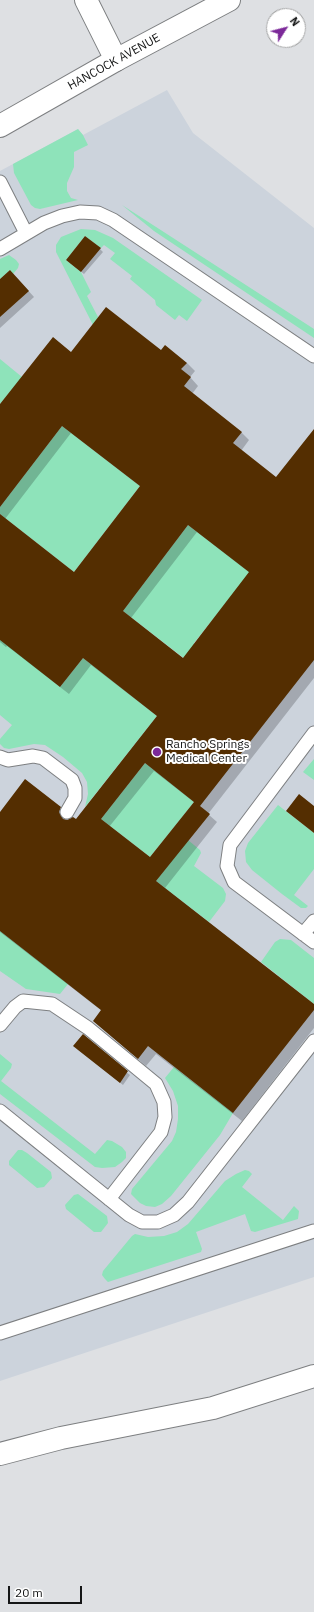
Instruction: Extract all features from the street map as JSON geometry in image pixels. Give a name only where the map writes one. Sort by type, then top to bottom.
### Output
[{"type":"main road","points":[[86,0],[116,60]]},
{"type":"main road","name":"HANCOCK AVENUE","points":[[0,126],[116,60],[229,0]]},
{"type":"main road","points":[[0,1454],[61,1438],[212,1408],[314,1376]]},
{"type":"lane","points":[[0,182],[26,233]]},
{"type":"lane","points":[[0,249],[26,233],[62,216],[80,212],[98,214],[114,220],[314,356]]},
{"type":"lane","points":[[314,733],[230,845],[227,866],[234,882],[314,942]]},
{"type":"lane","points":[[0,757],[8,760],[33,756],[43,758],[72,780],[75,788],[75,798],[67,812]]},
{"type":"lane","points":[[303,934],[314,921]]},
{"type":"lane","points":[[0,1025],[22,1001],[52,1004],[88,1028],[156,1084],[164,1102],[165,1117],[161,1132],[109,1199]]},
{"type":"lane","points":[[0,1111],[130,1215],[142,1222],[158,1222],[174,1215],[193,1196],[314,1041]]},
{"type":"lane","points":[[0,1333],[314,1231]]},
{"type":"shaded area","name":"Rancho Springs Medical Center","points":[[167,90],[193,133],[314,228],[314,1277],[0,1381],[0,171],[78,129],[83,135]]},
{"type":"green space","points":[[78,129],[88,145],[74,152],[74,167],[67,183],[67,191],[71,198],[78,200],[40,209],[35,208],[31,205],[14,173],[13,164]]},
{"type":"green space","points":[[122,205],[314,329],[314,338],[154,231]]},
{"type":"green space","points":[[81,229],[95,230],[113,238],[202,300],[187,321],[179,315],[175,320],[156,305],[155,300],[130,279],[132,276],[110,259],[115,253],[104,245],[101,248],[85,236],[66,260],[81,272],[91,292],[87,296],[98,317],[93,325],[56,252],[56,245],[61,237]]},
{"type":"green space","points":[[9,255],[19,264],[18,268],[13,274],[10,270],[0,279],[0,259]]},
{"type":"green space","points":[[0,359],[22,377],[0,404]]},
{"type":"green space","points":[[62,426],[140,486],[74,572],[0,514],[0,507]]},
{"type":"green space","points":[[188,525],[269,587],[228,600],[194,643],[203,673],[123,611]]},
{"type":"green space","points":[[0,636],[14,650],[60,687],[83,658],[157,716],[85,807],[88,794],[87,782],[82,773],[63,757],[45,745],[34,744],[9,749],[4,748],[0,744],[0,739],[12,725],[0,715]]},
{"type":"green space","points":[[314,759],[314,780],[303,772]]},
{"type":"green space","points":[[145,763],[194,802],[150,857],[101,819]]},
{"type":"green space","points":[[278,805],[314,833],[314,869],[294,895],[308,906],[306,908],[301,908],[282,894],[252,870],[246,862],[245,851],[248,843]]},
{"type":"green space","points":[[188,840],[200,850],[201,853],[194,866],[223,888],[226,894],[225,901],[209,922],[156,881]]},
{"type":"green space","points":[[0,931],[68,984],[60,994],[26,989],[0,971]]},
{"type":"green space","points":[[280,939],[291,940],[314,958],[314,1004],[261,962],[275,942]]},
{"type":"green space","points":[[0,1054],[12,1064],[11,1068],[1,1081],[95,1154],[107,1140],[112,1141],[122,1147],[126,1152],[126,1158],[115,1167],[95,1167],[0,1094]]},
{"type":"green space","points":[[174,1067],[233,1113],[220,1135],[171,1196],[162,1204],[155,1207],[146,1206],[140,1203],[131,1194],[132,1189],[172,1141],[176,1132],[178,1106],[173,1091],[165,1078]]},
{"type":"green space","points":[[18,1150],[22,1150],[27,1153],[51,1172],[52,1178],[44,1187],[37,1188],[9,1165],[9,1161]]},
{"type":"green space","points":[[245,1170],[252,1174],[242,1187],[283,1220],[294,1206],[299,1211],[298,1219],[255,1232],[251,1231],[245,1214],[196,1232],[202,1249],[201,1252],[108,1282],[105,1279],[102,1275],[103,1271],[132,1236],[135,1234],[148,1237],[164,1236],[177,1232],[188,1224],[225,1181]]},
{"type":"green space","points":[[78,1194],[107,1216],[108,1223],[101,1232],[94,1232],[66,1209],[65,1205],[74,1195]]},
{"type":"building","points":[[85,236],[101,248],[81,272],[66,260]]},
{"type":"building","points":[[10,270],[29,291],[0,317],[0,279]]},
{"type":"building","points":[[106,307],[161,350],[165,345],[187,363],[181,369],[191,377],[184,386],[242,432],[233,443],[276,477],[314,429],[314,660],[200,806],[210,814],[156,881],[314,1004],[314,1010],[233,1113],[148,1046],[138,1059],[93,1021],[101,1010],[0,931],[0,812],[25,779],[61,807],[59,812],[63,819],[67,820],[73,817],[76,819],[157,716],[83,658],[60,687],[0,640],[0,514],[74,572],[140,486],[62,426],[0,507],[0,404],[53,337],[71,352]],"holes":[[[188,525],[249,572],[183,658],[123,611]],[[145,763],[194,802],[150,857],[101,819]]]},
{"type":"building","points":[[299,794],[314,806],[314,833],[286,811]]},
{"type":"building","points":[[83,1034],[128,1071],[120,1083],[73,1046]]},
{"type":"place","name":"Rancho Springs Medical Center","points":[[157,752]]}]
